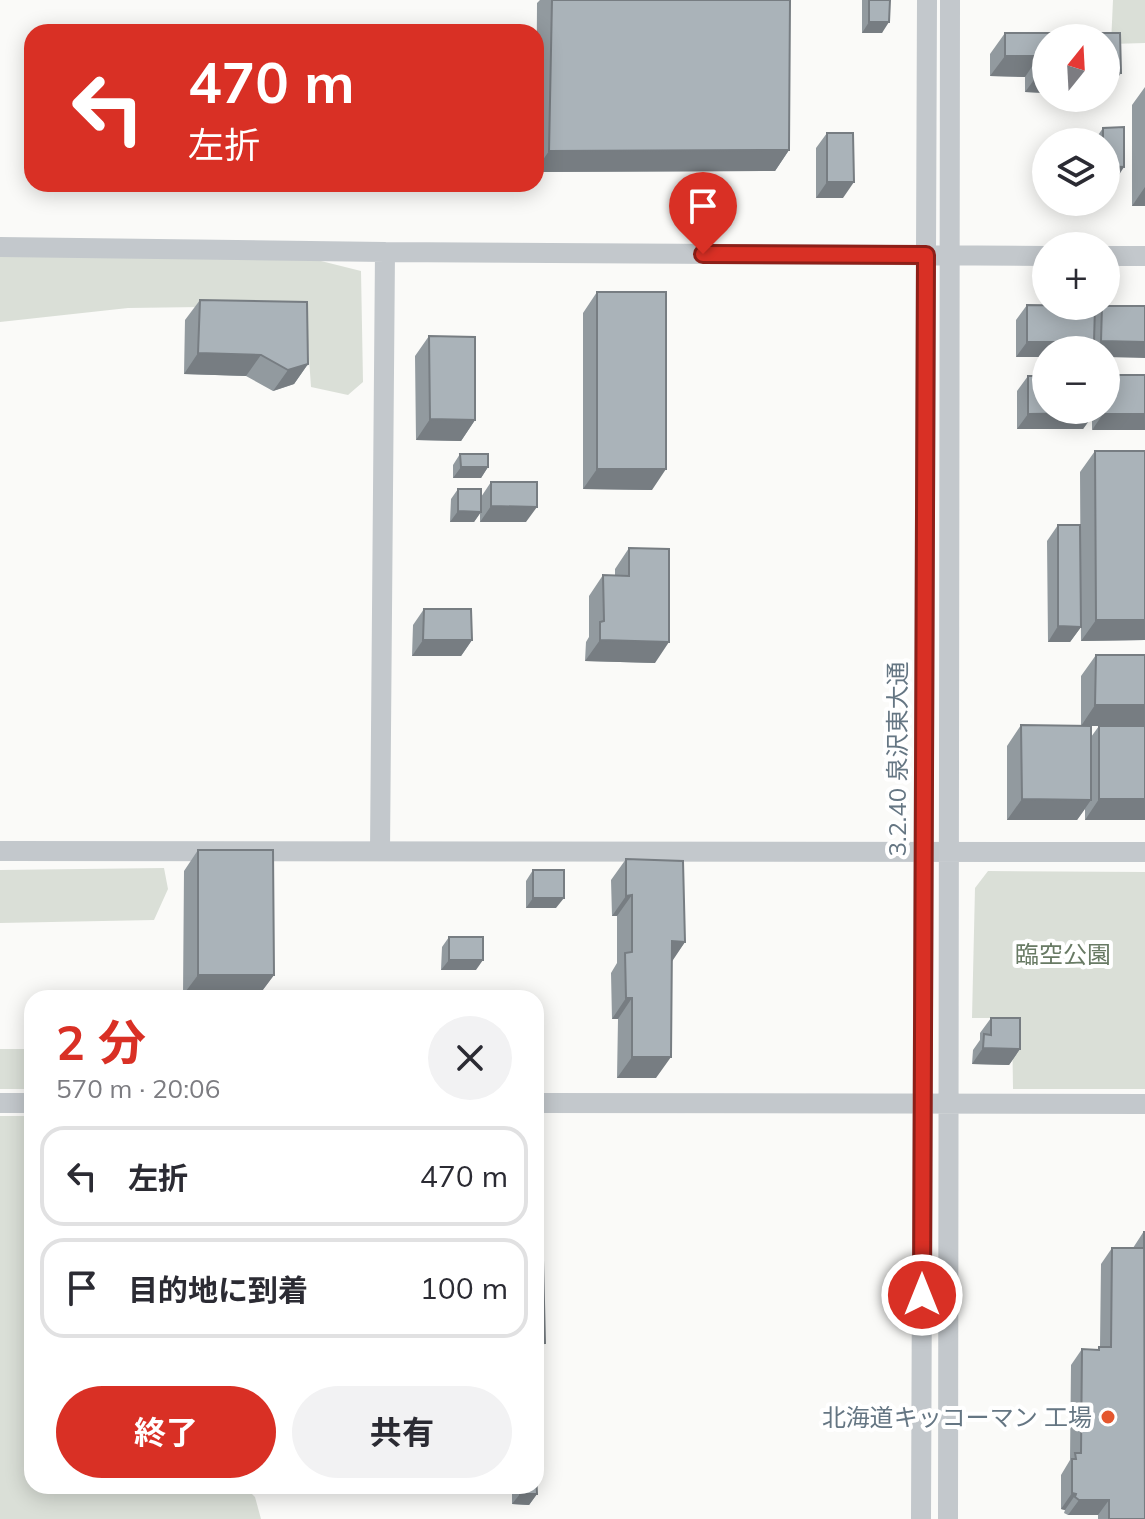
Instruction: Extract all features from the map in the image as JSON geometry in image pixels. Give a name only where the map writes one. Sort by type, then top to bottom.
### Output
[{"type":"street","name":"3.2.40 泉沢東大通","points":[[921,1519],[927,0]]},
{"type":"street","points":[[948,1519],[950,0]]},
{"type":"street","points":[[0,247],[1032,256]]},
{"type":"street","points":[[380,851],[385,252]]},
{"type":"street","points":[[1120,256],[1145,256]]},
{"type":"street","points":[[0,851],[1145,852]]},
{"type":"street","points":[[0,1103],[24,1103]]},
{"type":"street","points":[[544,1103],[1145,1104]]},
{"type":"green space","points":[[1113,0],[1145,0],[1145,43],[1120,44],[1120,24],[1112,24]]},
{"type":"green space","points":[[0,254],[309,258],[361,271],[363,382],[348,395],[311,387],[305,301],[280,306],[128,308],[0,322]]},
{"type":"green space","points":[[164,868],[168,889],[154,920],[0,923],[0,870]]},
{"type":"green space","name":"臨空公園","points":[[988,871],[1145,872],[1145,1089],[1013,1089],[1012,1018],[972,1018],[975,888]]},
{"type":"green space","points":[[0,1049],[24,1049],[24,1089],[0,1089]]},
{"type":"green space","points":[[0,1116],[24,1116],[24,1494],[252,1494],[261,1519],[0,1519]]},
{"type":"building","points":[[552,0],[790,0],[789,150],[549,151]]},
{"type":"building","points":[[869,0],[890,0],[889,22],[869,22]]},
{"type":"building","points":[[1005,33],[1032,33],[1032,56],[1005,56]]},
{"type":"building","points":[[1124,127],[1124,167],[1120,167],[1120,128],[1103,128]]},
{"type":"building","points":[[827,133],[853,133],[854,182],[827,182]]},
{"type":"building","points":[[597,292],[666,292],[666,469],[597,469]]},
{"type":"building","points":[[200,300],[307,302],[308,364],[288,370],[261,355],[198,353]]},
{"type":"building","points":[[1027,305],[1032,305],[1032,320],[1095,320],[1094,336],[1032,336],[1032,342],[1027,342]]},
{"type":"building","points":[[1120,306],[1145,306],[1145,342],[1120,341],[1120,336],[1101,336],[1102,320],[1120,320]]},
{"type":"building","points":[[429,336],[475,337],[475,420],[430,419]]},
{"type":"building","points":[[1120,375],[1145,375],[1145,414],[1120,414]]},
{"type":"building","points":[[1028,376],[1032,376],[1032,414],[1028,414]]},
{"type":"building","points":[[1095,451],[1145,451],[1145,620],[1096,620]]},
{"type":"building","points":[[460,454],[488,454],[488,467],[461,467]]},
{"type":"building","points":[[491,482],[537,482],[537,507],[491,506]]},
{"type":"building","points":[[458,489],[481,489],[481,512],[458,511]]},
{"type":"building","points":[[1058,525],[1080,525],[1081,627],[1058,626]]},
{"type":"building","points":[[629,548],[669,549],[669,642],[600,640],[600,622],[604,621],[603,575],[629,576]]},
{"type":"building","points":[[424,609],[471,609],[472,640],[423,640]]},
{"type":"building","points":[[1096,655],[1145,655],[1145,705],[1095,705]]},
{"type":"building","points":[[1021,725],[1091,726],[1091,800],[1022,799]]},
{"type":"building","points":[[1099,726],[1145,726],[1145,799],[1099,799]]},
{"type":"building","points":[[198,850],[273,850],[274,975],[198,975]]},
{"type":"building","points":[[626,859],[683,861],[685,942],[672,941],[671,1057],[632,1057],[632,998],[626,998],[625,953],[632,952],[632,895],[626,896]]},
{"type":"building","points":[[533,870],[564,870],[564,898],[533,898]]},
{"type":"building","points":[[449,937],[483,937],[483,960],[449,960]]},
{"type":"building","points":[[991,1018],[1020,1018],[1020,1049],[983,1048],[984,1034],[991,1035]]},
{"type":"building","name":"北海道キッコーマン 工場","points":[[1144,1231],[1145,1519],[1109,1519],[1109,1500],[1079,1500],[1072,1493],[1072,1459],[1076,1459],[1075,1453],[1081,1453],[1082,1349],[1111,1347],[1112,1248],[1144,1248]]},
{"type":"place","name":"北海道キッコーマン 工場","points":[[1108,1417]]},
{"type":"route","points":[[703,254],[926,255],[922,1295]]}]
